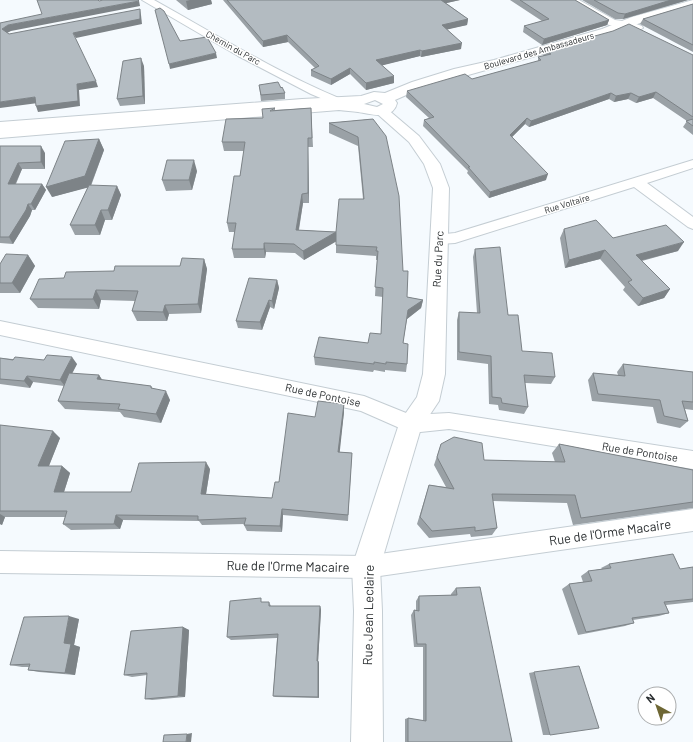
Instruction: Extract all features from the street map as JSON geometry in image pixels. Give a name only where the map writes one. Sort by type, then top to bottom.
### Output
[{"type":"main road","name":"Boulevard des Ambassadeurs","points":[[374,104],[417,85],[606,32],[636,20],[693,3]]},
{"type":"main road","points":[[0,127],[315,98],[374,104]]},
{"type":"main road","points":[[0,133],[374,104]]},
{"type":"main road","name":"Rue du Parc","points":[[374,104],[414,139],[432,164],[441,188],[434,374],[428,401],[411,424]]},
{"type":"main road","name":"Rue Jean Leclaire","points":[[367,742],[368,611],[366,567],[411,424]]},
{"type":"street","points":[[572,0],[613,24],[626,24],[646,32]]},
{"type":"street","name":"Chemin du Parc","points":[[145,5],[158,7],[242,54],[315,98]]},
{"type":"street","name":"Rue Voltaire","points":[[440,239],[455,238],[693,164]]},
{"type":"street","points":[[637,182],[693,224]]},
{"type":"street","name":"Rue de Pontoise","points":[[0,328],[364,404],[411,424],[449,421],[693,460]]},
{"type":"street","name":"Rue de l'Orme Macaire","points":[[0,562],[366,567],[693,520]]},
{"type":"building","points":[[37,0],[139,1],[8,25],[2,29],[9,34],[140,9],[140,19],[73,33],[96,81],[77,84],[78,101],[36,106],[35,97],[0,102],[0,23],[42,14]]},
{"type":"building","points":[[227,0],[441,0],[468,19],[442,25],[462,43],[422,51],[420,50],[376,60],[394,76],[366,83],[350,68],[331,79],[311,70],[319,66],[287,35],[263,41]]},
{"type":"building","points":[[520,0],[575,0],[609,20],[544,39],[524,26],[549,19]]},
{"type":"building","points":[[594,0],[671,0],[625,14],[618,13]]},
{"type":"building","points":[[693,4],[693,45],[643,19]]},
{"type":"building","points":[[160,8],[164,11],[180,41],[207,37],[216,53],[169,64],[155,10]]},
{"type":"building","points":[[629,24],[693,55],[693,117],[656,92],[639,97],[631,93],[616,96],[611,93],[531,121],[527,118],[510,135],[548,174],[490,192],[468,167],[470,167],[424,120],[434,117],[407,91],[465,74],[472,79],[541,60],[538,57],[551,54],[544,50],[613,31]]},
{"type":"building","points":[[141,58],[143,96],[117,99],[123,61]]},
{"type":"building","points":[[278,82],[285,93],[261,95],[259,85]]},
{"type":"building","points":[[275,108],[270,111],[311,108],[312,138],[308,138],[308,193],[302,194],[296,230],[336,232],[303,251],[294,244],[264,243],[264,249],[232,249],[236,223],[227,223],[234,176],[240,176],[245,142],[222,142],[226,119],[263,118],[262,109]]},
{"type":"building","points":[[373,119],[386,136],[399,196],[403,271],[408,271],[407,297],[423,300],[408,310],[403,343],[408,344],[407,364],[386,362],[386,364],[374,362],[374,364],[314,357],[319,337],[368,343],[370,333],[381,334],[383,288],[375,287],[377,247],[336,245],[339,199],[364,199],[358,137],[329,123]]},
{"type":"building","points":[[693,119],[693,126],[686,121]]},
{"type":"building","points":[[99,139],[85,176],[46,187],[65,141]]},
{"type":"building","points":[[0,146],[41,146],[41,162],[18,163],[8,184],[42,184],[31,204],[28,204],[26,210],[9,237],[0,237]]},
{"type":"building","points":[[167,160],[194,160],[189,180],[162,180]]},
{"type":"building","points":[[89,185],[117,186],[108,210],[101,210],[95,225],[70,225]]},
{"type":"building","points":[[596,220],[613,238],[666,225],[684,242],[636,255],[670,289],[643,298],[628,282],[632,280],[605,250],[569,260],[564,229]]},
{"type":"building","points":[[500,247],[508,315],[518,315],[522,351],[552,353],[555,377],[524,375],[528,407],[502,403],[501,398],[492,397],[491,356],[459,352],[459,312],[480,313],[475,249]]},
{"type":"building","points":[[6,254],[28,255],[12,283],[0,283],[0,264]]},
{"type":"building","points":[[182,258],[204,259],[198,304],[165,305],[163,312],[132,311],[138,291],[96,290],[93,299],[30,299],[39,279],[64,278],[66,272],[114,271],[115,266],[180,266]]},
{"type":"building","points":[[249,278],[277,280],[272,301],[269,300],[260,322],[236,321]]},
{"type":"building","points":[[47,355],[72,357],[60,380],[27,376],[24,381],[0,379],[0,358],[13,360],[15,357],[44,360]]},
{"type":"building","points":[[623,364],[693,372],[693,402],[682,401],[688,421],[664,416],[660,400],[598,394],[593,373],[625,376]]},
{"type":"building","points":[[69,373],[99,375],[97,379],[151,386],[151,388],[166,391],[156,414],[118,409],[120,404],[58,401]]},
{"type":"building","points":[[318,401],[344,404],[338,452],[352,453],[348,515],[282,509],[280,526],[244,525],[246,518],[198,520],[198,516],[116,515],[114,524],[63,524],[67,511],[0,511],[0,425],[53,431],[38,466],[62,466],[54,492],[131,492],[139,463],[206,462],[201,494],[272,498],[275,482],[279,482],[288,413],[315,417]]},
{"type":"building","points":[[454,437],[482,443],[484,460],[565,462],[559,444],[693,470],[693,502],[581,518],[575,495],[492,494],[497,528],[475,531],[475,527],[432,531],[420,517],[429,485],[454,489],[437,457],[441,444]]},
{"type":"building","points":[[673,554],[680,569],[693,567],[693,599],[664,602],[669,613],[632,618],[634,623],[586,632],[569,584],[592,581],[588,571],[611,568],[609,564]]},
{"type":"building","points":[[480,587],[512,742],[408,742],[408,718],[426,721],[426,644],[417,644],[414,610],[419,611],[419,596],[457,595],[456,588]]},
{"type":"building","points":[[261,598],[261,602],[269,602],[269,606],[320,606],[317,661],[318,697],[273,696],[278,634],[227,637],[230,601]]},
{"type":"building","points":[[69,616],[64,643],[71,644],[65,673],[28,670],[30,664],[10,665],[24,617]]},
{"type":"building","points":[[183,627],[178,696],[145,699],[147,673],[124,675],[131,631]]},
{"type":"building","points":[[579,666],[599,728],[550,735],[534,672]]},
{"type":"building","points":[[187,734],[186,742],[163,742],[164,735]]}]
